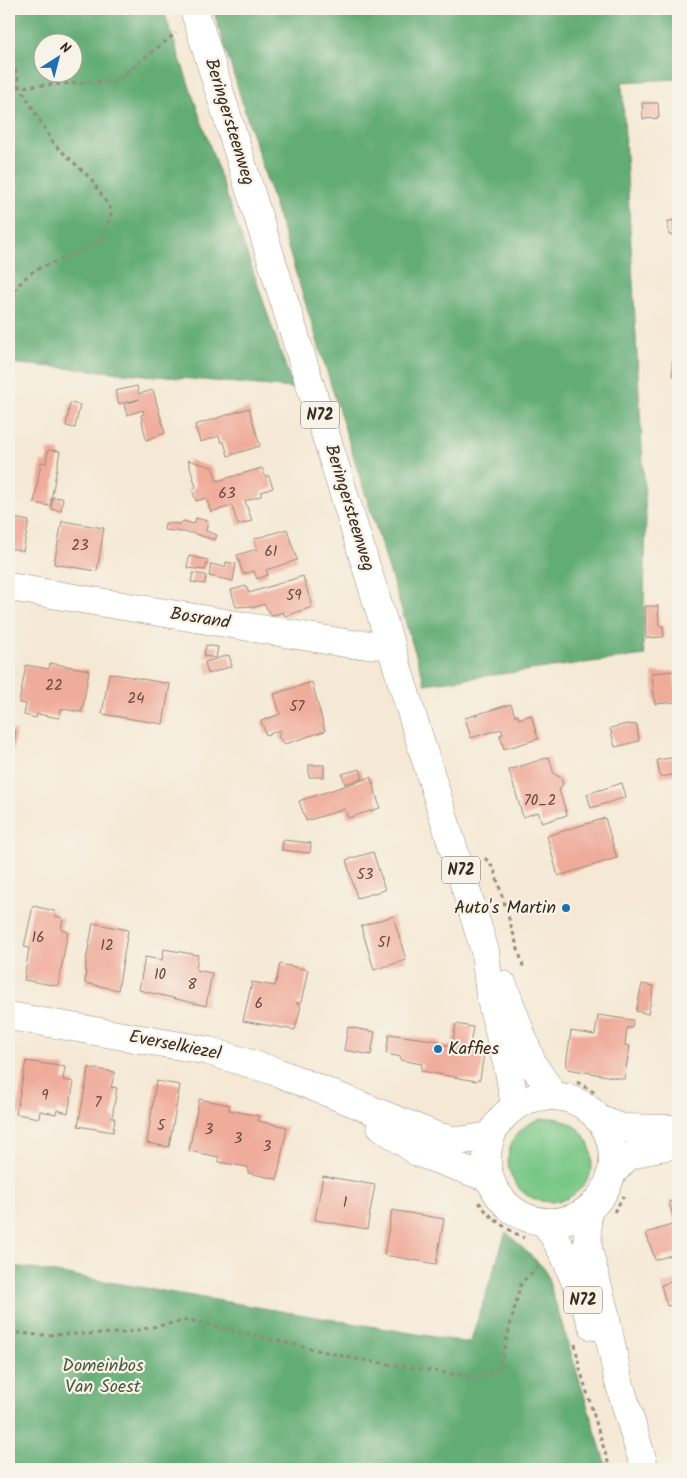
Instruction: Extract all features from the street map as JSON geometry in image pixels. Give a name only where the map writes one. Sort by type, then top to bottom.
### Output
[{"type":"main road","name":"Beringersteenweg","points":[[195,13],[485,951],[505,989],[532,1063],[554,1096]]},
{"type":"main road","name":"Bosrand","points":[[9,587],[350,644],[391,645]]},
{"type":"main road","name":"Beringersteenweg","points":[[485,951],[490,996],[509,1071],[515,1106]]},
{"type":"main road","name":"Everselkiezel","points":[[9,1016],[209,1051],[274,1071],[439,1137],[475,1140],[490,1136]]},
{"type":"main road","name":"Everselkiezel","points":[[337,1095],[419,1153],[483,1189]]},
{"type":"main road","points":[[554,1096],[571,1100],[586,1107],[598,1119],[608,1135],[613,1154],[611,1174],[606,1188],[587,1211],[540,1233],[522,1216],[483,1189],[486,1157],[490,1136],[500,1119],[515,1106],[534,1098],[554,1096]]},
{"type":"main road","points":[[598,1119],[622,1128],[672,1129],[678,1131]]},
{"type":"main road","points":[[611,1174],[627,1157],[650,1149],[678,1144]]},
{"type":"main road","name":"N72","points":[[587,1211],[588,1249],[605,1314],[618,1379],[645,1469]]},
{"type":"main road","name":"N72","points":[[540,1233],[565,1256],[618,1379]]},
{"type":"path","points":[[9,83],[20,87],[117,80],[195,13]]},
{"type":"path","points":[[9,46],[20,87],[54,144],[91,179],[112,211],[103,238],[68,257],[42,265],[20,281],[9,300]]},
{"type":"path","points":[[481,854],[494,869],[525,972]]},
{"type":"path","points":[[483,1189],[485,1211],[506,1229],[540,1233]]},
{"type":"path","points":[[9,1332],[38,1335],[122,1333],[188,1320],[356,1359],[478,1378],[499,1369],[521,1283],[547,1258]]},
{"type":"path","points":[[574,1336],[580,1370],[610,1469]]},
{"type":"green space","points":[[9,9],[163,9],[293,388],[9,363]]},
{"type":"green space","points":[[213,9],[678,9],[678,79],[622,82],[646,519],[643,647],[645,655],[425,684]]},
{"type":"green space","points":[[550,1118],[566,1121],[580,1130],[589,1144],[592,1160],[589,1176],[580,1190],[566,1199],[550,1202],[534,1199],[520,1190],[511,1176],[508,1160],[511,1144],[520,1130],[534,1121]]},
{"type":"green space","name":"Domeinbos Van Soest","points":[[506,1232],[545,1269],[607,1469],[9,1469],[9,1265],[470,1343]]},
{"type":"building","points":[[642,103],[658,103],[659,118],[643,119]]},
{"type":"building","points":[[678,220],[678,244],[676,244],[676,235],[669,235],[668,221]]},
{"type":"building","points":[[673,361],[678,361],[678,376],[673,376]]},
{"type":"building","points":[[137,386],[139,394],[153,390],[165,433],[146,440],[141,415],[144,414],[143,410],[127,415],[124,405],[140,399],[119,404],[115,391]]},
{"type":"building","points":[[70,403],[80,405],[75,428],[66,426]]},
{"type":"building","points":[[249,408],[260,446],[228,456],[224,442],[221,442],[219,436],[200,442],[195,425]]},
{"type":"building","points":[[48,450],[60,451],[50,506],[34,503],[41,462],[46,463]]},
{"type":"building","points":[[188,460],[212,467],[217,481],[262,468],[265,476],[269,476],[273,488],[261,492],[261,496],[245,501],[252,521],[238,525],[232,506],[211,512],[206,498],[196,501],[192,489],[196,487]]},
{"type":"building","points":[[53,497],[63,498],[61,511],[51,509]]},
{"type":"building","points":[[9,517],[29,521],[23,551],[9,548]]},
{"type":"building","points":[[196,518],[208,521],[206,531],[217,535],[215,540],[192,533],[164,530],[165,523],[180,524],[183,521],[194,524]]},
{"type":"building","points":[[62,521],[104,528],[97,571],[54,564]]},
{"type":"building","points":[[287,529],[297,560],[266,570],[268,575],[257,579],[254,571],[243,574],[237,555],[257,549],[254,539]]},
{"type":"building","points":[[189,556],[208,560],[205,570],[187,568]]},
{"type":"building","points":[[226,562],[236,564],[233,581],[209,576],[211,564],[225,567]]},
{"type":"building","points":[[193,573],[206,575],[205,584],[191,582]]},
{"type":"building","points":[[303,576],[312,607],[285,616],[283,612],[272,616],[264,604],[252,608],[252,606],[236,607],[231,590],[246,586],[249,593]]},
{"type":"building","points":[[645,606],[658,606],[659,625],[663,626],[664,637],[646,638]]},
{"type":"building","points":[[206,645],[218,647],[216,658],[204,656]]},
{"type":"building","points":[[229,655],[232,666],[208,674],[205,662]]},
{"type":"building","points":[[50,663],[89,670],[82,712],[61,709],[59,718],[37,714],[36,718],[24,715],[26,704],[19,703],[26,665],[49,669]]},
{"type":"building","points":[[674,671],[677,702],[655,704],[652,673]]},
{"type":"building","points":[[109,673],[170,684],[163,724],[102,714]]},
{"type":"building","points":[[312,682],[325,731],[285,744],[278,737],[281,730],[266,735],[261,721],[280,714],[274,694]]},
{"type":"building","points":[[511,704],[515,716],[518,715],[519,719],[531,715],[538,739],[504,749],[500,735],[503,734],[501,729],[471,738],[465,718]]},
{"type":"building","points":[[627,724],[637,725],[639,741],[615,747],[610,728]]},
{"type":"building","points":[[9,730],[16,731],[13,750],[9,750]]},
{"type":"building","points":[[549,757],[554,774],[561,778],[563,784],[559,790],[567,815],[542,823],[538,812],[523,817],[509,770]]},
{"type":"building","points":[[678,757],[678,774],[660,777],[657,760]]},
{"type":"building","points":[[309,765],[324,765],[324,777],[309,777]]},
{"type":"building","points":[[360,769],[363,778],[345,784],[342,774]]},
{"type":"building","points":[[371,777],[380,808],[348,818],[345,809],[306,821],[299,801]]},
{"type":"building","points":[[622,783],[626,797],[591,808],[587,794]]},
{"type":"building","points":[[605,818],[617,858],[558,876],[547,836]]},
{"type":"building","points":[[283,840],[311,843],[310,853],[282,850]]},
{"type":"building","points":[[373,852],[385,890],[357,898],[346,860]]},
{"type":"building","points":[[33,906],[55,911],[55,916],[63,918],[61,929],[68,932],[58,986],[24,980],[29,948],[24,947]]},
{"type":"building","points":[[393,916],[406,960],[374,970],[361,926]]},
{"type":"building","points":[[93,923],[128,930],[118,990],[85,983],[86,961]]},
{"type":"building","points":[[164,949],[198,955],[196,970],[212,973],[206,1006],[139,990],[145,957],[162,960]]},
{"type":"building","points":[[280,964],[308,970],[301,1003],[296,1003],[301,1006],[295,1030],[243,1021],[252,982],[275,986]]},
{"type":"building","points":[[642,984],[654,986],[648,1014],[636,1011]]},
{"type":"building","points":[[598,1015],[633,1020],[632,1028],[627,1028],[625,1045],[630,1046],[624,1079],[568,1069],[566,1065],[571,1031],[595,1035]]},
{"type":"building","points":[[456,1024],[473,1027],[469,1051],[484,1053],[480,1079],[476,1081],[421,1071],[422,1064],[400,1060],[401,1057],[386,1054],[389,1034],[440,1041],[439,1044],[452,1046]]},
{"type":"building","points":[[348,1027],[375,1032],[371,1055],[344,1050]]},
{"type":"building","points":[[26,1061],[65,1067],[63,1080],[74,1082],[68,1113],[57,1110],[56,1114],[40,1111],[39,1118],[16,1114]]},
{"type":"building","points":[[89,1068],[115,1072],[111,1087],[117,1088],[112,1118],[115,1118],[113,1132],[78,1126]]},
{"type":"building","points":[[156,1081],[180,1085],[169,1147],[147,1143]]},
{"type":"building","points":[[199,1099],[230,1105],[229,1110],[259,1116],[258,1121],[287,1127],[277,1179],[248,1173],[248,1167],[219,1162],[219,1157],[189,1151]]},
{"type":"building","points":[[323,1176],[375,1185],[367,1229],[315,1220]]},
{"type":"building","points":[[678,1199],[678,1253],[655,1260],[646,1233],[675,1224],[669,1202]]},
{"type":"building","points":[[392,1210],[444,1219],[436,1264],[384,1255]]},
{"type":"building","points":[[678,1280],[678,1308],[673,1305],[667,1306],[661,1285]]},
{"type":"place","name":"Auto's Martin","points":[[566,908]]},
{"type":"place","name":"Kaffies","points":[[438,1049]]}]
